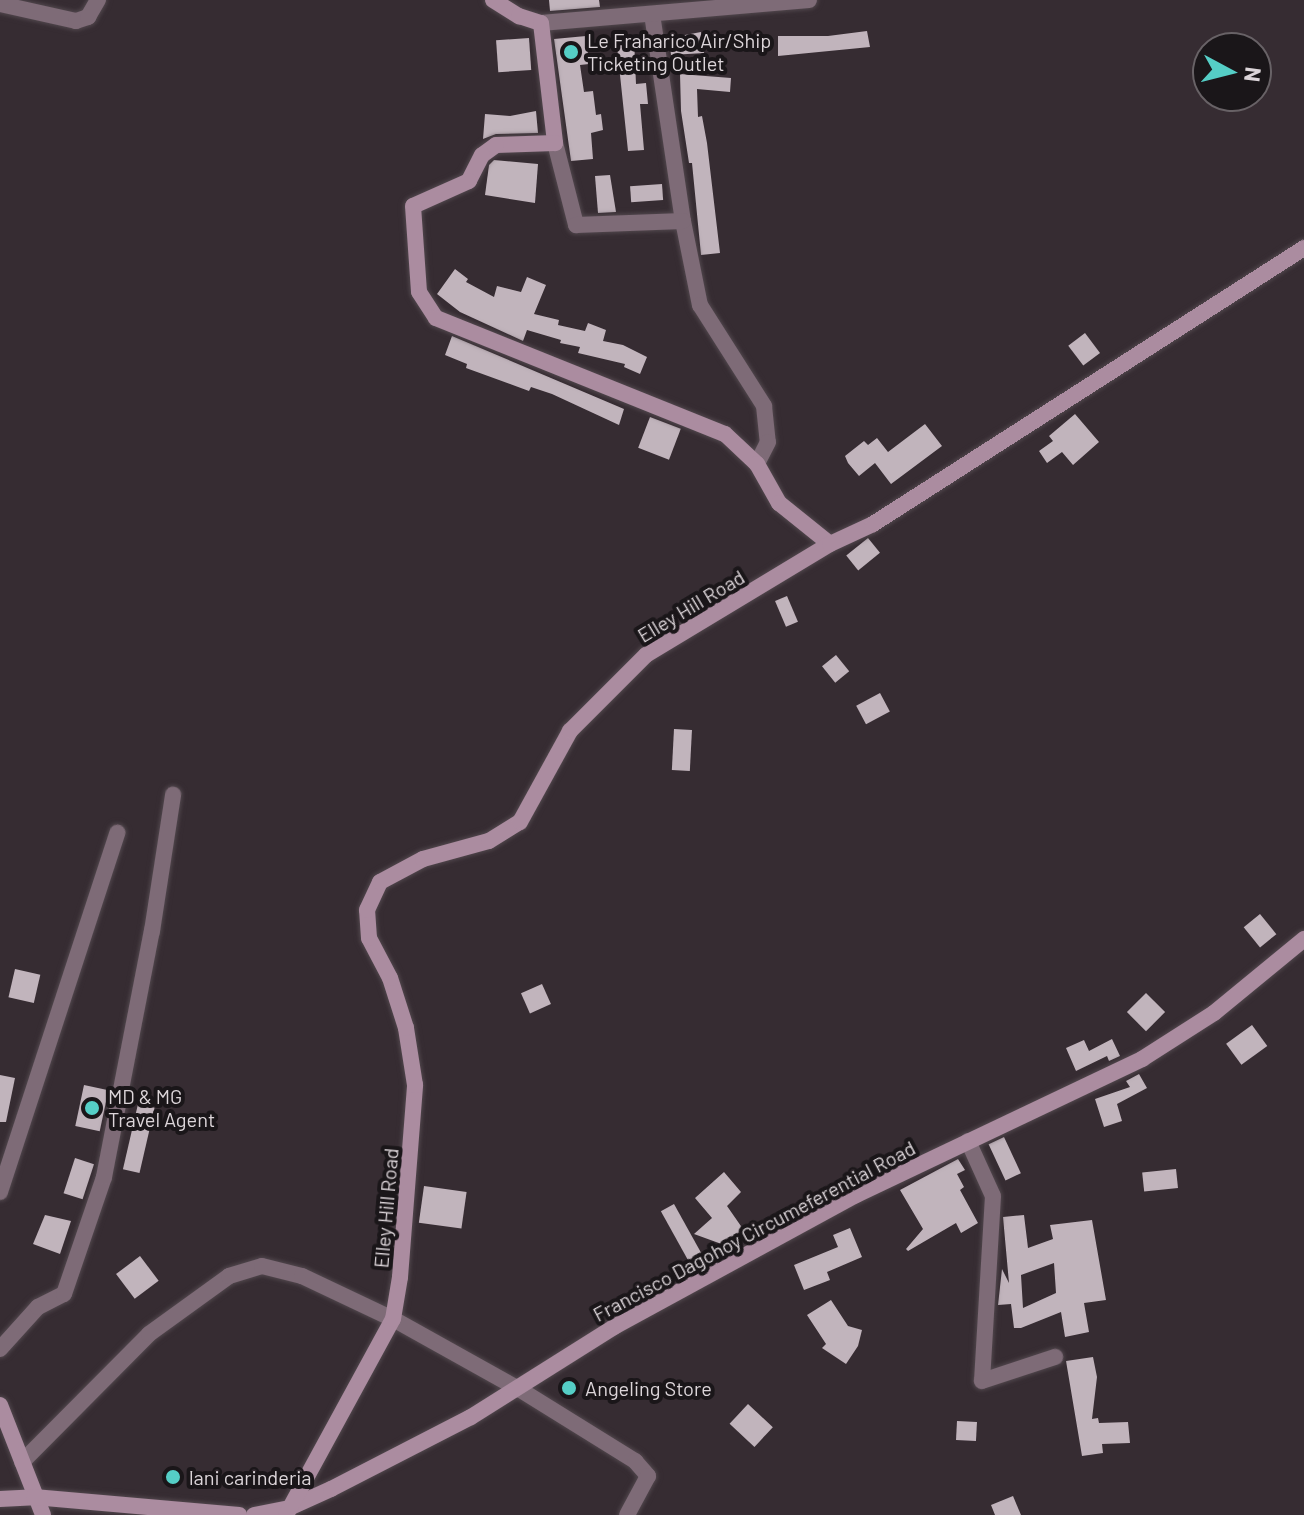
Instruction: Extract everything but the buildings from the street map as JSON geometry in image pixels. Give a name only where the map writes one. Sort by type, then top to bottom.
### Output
[{"type":"street","points":[[0,4],[76,21],[88,17],[98,0]]},
{"type":"street","points":[[493,0],[519,8],[541,23],[809,0]]},
{"type":"street","points":[[652,14],[683,221],[700,305],[764,406],[768,442],[757,464]]},
{"type":"street","points":[[541,23],[555,143],[576,225],[683,221]]},
{"type":"street","points":[[555,143],[496,145],[482,155],[469,181],[413,206],[419,292],[436,318],[725,434],[757,464],[779,503],[830,544]]},
{"type":"street","name":"Elley Hill Road","points":[[287,1511],[329,1441],[393,1319],[409,1186],[415,1085],[406,1028],[390,978],[369,938],[367,910],[380,882],[423,859],[489,841],[520,822],[570,731],[646,655],[830,544],[873,524],[1304,248]]},
{"type":"street","points":[[0,1349],[38,1307],[64,1294],[104,1177],[152,931],[173,795]]},
{"type":"street","points":[[0,1192],[117,833]]},
{"type":"street","name":"Francisco Dagohoy Circumeferential Road","points":[[254,1515],[287,1511],[471,1417],[614,1327],[717,1269],[856,1195],[1142,1059],[1214,1013],[1304,939]]},
{"type":"street","points":[[968,1141],[993,1196],[982,1381],[1055,1357]]},
{"type":"street","points":[[22,1462],[149,1334],[229,1276],[262,1266],[302,1276],[393,1319],[519,1389],[635,1461],[648,1476],[627,1515]]},
{"type":"street","points":[[0,1405],[43,1515]]},
{"type":"street","points":[[0,1499],[34,1497],[239,1515]]},
{"type":"place","name":"Le Fraharico Air/Ship Ticketing Outlet","points":[[571,52]]},
{"type":"place","name":"MD & MG Travel Agent","points":[[92,1108]]},
{"type":"place","name":"Angeling Store","points":[[569,1388]]},
{"type":"place","name":"lani carinderia","points":[[173,1477]]}]
